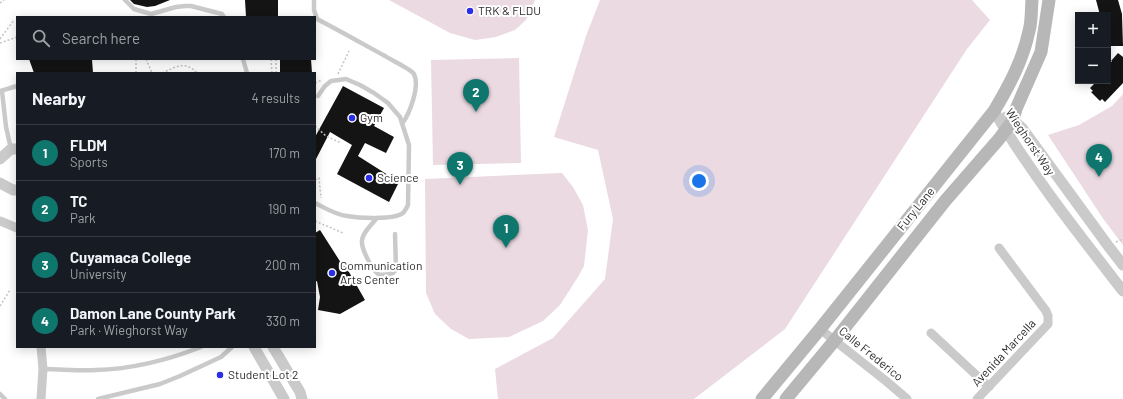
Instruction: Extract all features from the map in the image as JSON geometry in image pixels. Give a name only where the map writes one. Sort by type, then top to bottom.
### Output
[{"type":"main road","name":"Fury Lane","points":[[762,399],[994,112],[1009,86],[1023,52],[1030,30],[1032,0]]},
{"type":"main road","name":"Fury Lane","points":[[786,399],[835,340],[945,201],[1009,125],[1040,52],[1049,0]]},
{"type":"street","name":"Wieghorst Way","points":[[994,112],[1009,125],[1066,216],[1123,291]]},
{"type":"street","name":"Wieghorst Way","points":[[1009,125],[1022,128],[1123,264]]},
{"type":"street","points":[[0,159],[14,149]]},
{"type":"street","points":[[0,183],[13,190],[16,190]]},
{"type":"street","points":[[0,221],[16,228]]},
{"type":"street","name":"Avenida Marcella","points":[[977,399],[1048,324],[1048,316],[1046,311],[999,248]]},
{"type":"street","name":"Calle Frederico","points":[[820,329],[886,380],[907,399]]},
{"type":"street","points":[[931,333],[988,386]]},
{"type":"street","points":[[41,348],[43,368],[41,399]]},
{"type":"street","points":[[255,348],[284,399]]},
{"type":"street","points":[[274,348],[300,392],[302,399]]},
{"type":"lane","points":[[125,0],[134,9],[151,14],[176,7],[191,6],[222,14],[223,16]]},
{"type":"lane","points":[[314,0],[314,10],[317,19],[396,62],[413,73],[416,82],[413,99],[407,118],[402,124]]},
{"type":"lane","points":[[243,60],[247,72]]},
{"type":"lane","points":[[316,204],[346,216],[377,218],[392,217],[403,213],[408,205],[409,145],[400,117],[388,103],[374,93],[346,79],[332,81],[325,86],[318,96]]},
{"type":"lane","points":[[14,149],[6,127],[1,91],[16,86]]},
{"type":"lane","points":[[0,129],[6,127]]},
{"type":"lane","points":[[377,218],[364,235],[362,248],[374,270],[379,274],[387,275],[396,270],[395,234]]},
{"type":"lane","points":[[43,368],[96,370],[140,365],[180,355],[198,348]]},
{"type":"lane","points":[[98,399],[166,382],[221,357],[231,348]]},
{"type":"lane","points":[[0,394],[5,399]]},
{"type":"path","points":[[0,3],[4,0]]},
{"type":"path","points":[[0,39],[14,20]]},
{"type":"path","points":[[0,43],[16,37]]},
{"type":"path","points":[[338,74],[349,51]]},
{"type":"path","points":[[136,60],[136,72]]},
{"type":"path","points":[[146,60],[152,72]]},
{"type":"path","points":[[271,60],[272,72]]},
{"type":"path","points":[[276,60],[276,72]]},
{"type":"path","points":[[164,72],[185,65],[192,68],[196,72]]},
{"type":"path","points":[[316,127],[326,136],[340,143]]},
{"type":"path","points":[[316,180],[319,178],[322,207]]},
{"type":"path","points":[[316,221],[343,233]]},
{"type":"path","points":[[1119,240],[1123,239]]},
{"type":"path","points":[[0,306],[10,290]]},
{"type":"shaded area","name":"TRK & FLDU","points":[[389,0],[535,0],[526,20],[515,30],[496,37],[475,40],[450,33]]},
{"type":"shaded area","points":[[600,0],[972,0],[990,20],[967,49],[785,329],[694,399],[498,399],[495,369],[553,338],[605,279],[613,219],[598,150],[554,137],[586,36]]},
{"type":"shaded area","points":[[519,58],[521,163],[433,165],[431,60]]},
{"type":"shaded area","points":[[1123,94],[1123,245],[1104,220],[1048,135],[1079,125],[1112,106]]},
{"type":"shaded area","points":[[562,173],[573,187],[583,205],[588,230],[584,266],[560,305],[543,321],[509,337],[469,339],[451,329],[435,314],[426,293],[425,179]]},
{"type":"building","points":[[130,0],[170,0],[155,6],[147,7],[134,4]]},
{"type":"building","points":[[245,0],[278,0],[278,16],[246,16]]},
{"type":"building","points":[[1096,0],[1118,0],[1122,14],[1123,46],[1111,46],[1111,12],[1099,12]]},
{"type":"building","points":[[1118,53],[1123,57],[1123,83],[1105,102],[1102,99],[1100,101],[1091,92],[1093,91],[1090,88],[1094,84],[1111,84],[1111,61]]},
{"type":"building","points":[[29,60],[92,60],[93,72],[34,72]]},
{"type":"building","points":[[280,60],[311,60],[312,72],[280,72]]},
{"type":"building","points":[[343,86],[384,108],[374,126],[394,137],[386,153],[365,143],[358,156],[399,182],[389,202],[337,174],[352,145],[330,132],[316,159],[316,135]]},
{"type":"building","name":"Communication Arts Center","points":[[320,230],[343,266],[345,265],[365,300],[340,314],[318,310],[320,297],[316,282],[316,232]]},
{"type":"place","name":"TRK & FLDU","points":[[470,11]]},
{"type":"place","name":"TC","points":[[476,112]]},
{"type":"place","name":"Gym","points":[[352,118]]},
{"type":"place","name":"Damon Lane County Park","points":[[1099,177]]},
{"type":"place","name":"Science","points":[[369,178]]},
{"type":"place","name":"Cuyamaca College","points":[[460,185]]},
{"type":"place","name":"FLDM","points":[[506,248]]},
{"type":"place","name":"Communication Arts Center","points":[[332,273]]},
{"type":"place","name":"Student Lot 2","points":[[220,375]]}]
